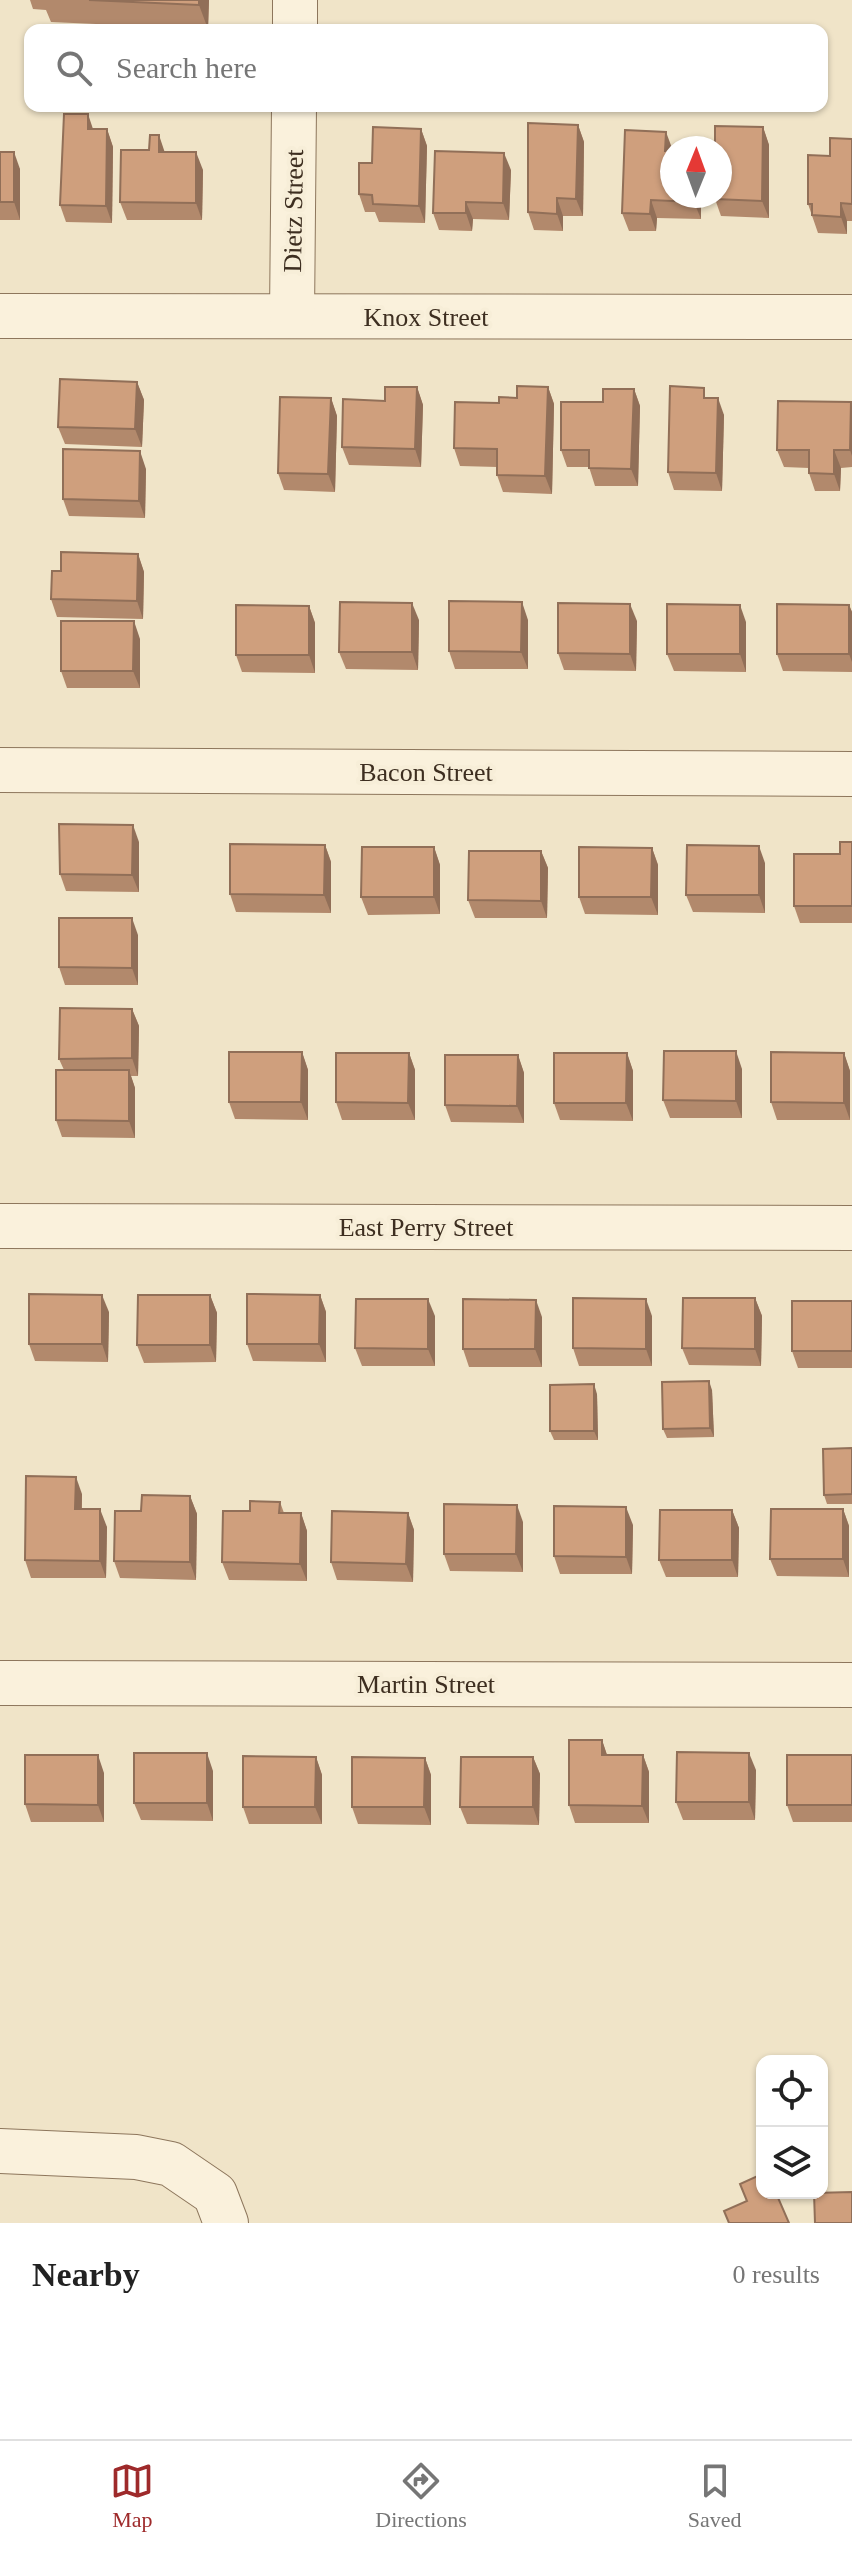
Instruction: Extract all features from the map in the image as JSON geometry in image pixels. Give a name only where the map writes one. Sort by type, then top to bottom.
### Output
[{"type":"street","points":[[295,0],[295,24]]},
{"type":"street","name":"Dietz Street","points":[[292,316],[294,112]]},
{"type":"street","name":"Knox Street","points":[[0,316],[852,317]]},
{"type":"street","name":"Bacon Street","points":[[0,770],[852,774]]},
{"type":"street","name":"East Perry Street","points":[[0,1226],[852,1228]]},
{"type":"street","name":"Martin Street","points":[[0,1683],[852,1685]]},
{"type":"street","points":[[0,2151],[136,2157],[171,2164],[221,2209]]},
{"type":"building","points":[[89,0],[199,0],[199,5]]},
{"type":"building","points":[[64,114],[88,114],[88,129],[107,129],[106,206],[60,205]]},
{"type":"building","points":[[528,123],[578,125],[576,199],[557,198],[557,214],[528,212]]},
{"type":"building","points":[[715,126],[763,127],[762,201],[732,200],[732,136],[715,136]]},
{"type":"building","points":[[373,127],[421,129],[419,206],[373,204],[372,195],[359,194],[359,163],[372,163]]},
{"type":"building","points":[[625,130],[666,132],[666,136],[660,136],[660,200],[651,200],[650,214],[622,213]]},
{"type":"building","points":[[150,135],[159,135],[159,152],[196,152],[196,203],[120,202],[121,150],[149,150]]},
{"type":"building","points":[[830,138],[852,139],[852,204],[841,203],[841,217],[812,215],[812,204],[808,204],[808,155],[830,156]]},
{"type":"building","points":[[435,151],[504,153],[503,203],[466,202],[466,213],[433,213]]},
{"type":"building","points":[[0,152],[14,152],[14,202],[0,202]]},
{"type":"building","points":[[60,379],[137,382],[135,429],[58,427]]},
{"type":"building","points":[[517,386],[548,387],[545,476],[497,475],[497,449],[454,448],[455,402],[499,403],[499,397],[517,398]]},
{"type":"building","points":[[670,386],[704,388],[704,398],[718,398],[716,473],[668,472]]},
{"type":"building","points":[[385,387],[417,387],[415,449],[342,447],[343,399],[385,401]]},
{"type":"building","points":[[603,389],[634,389],[631,469],[589,468],[589,450],[561,450],[561,402],[603,402]]},
{"type":"building","points":[[280,397],[331,398],[328,474],[278,473]]},
{"type":"building","points":[[778,401],[851,402],[850,450],[834,450],[834,474],[809,473],[809,450],[777,450]]},
{"type":"building","points":[[63,449],[140,451],[139,501],[63,499]]},
{"type":"building","points":[[61,552],[138,554],[137,601],[51,599],[52,571],[61,571]]},
{"type":"building","points":[[449,601],[522,602],[521,652],[449,651]]},
{"type":"building","points":[[340,602],[412,603],[412,652],[339,652]]},
{"type":"building","points":[[558,603],[630,604],[630,654],[558,653]]},
{"type":"building","points":[[667,604],[740,605],[740,654],[667,654]]},
{"type":"building","points":[[777,604],[849,605],[849,654],[777,654]]},
{"type":"building","points":[[236,605],[309,606],[309,655],[236,655]]},
{"type":"building","points":[[61,621],[134,621],[133,671],[61,671]]},
{"type":"building","points":[[59,824],[133,825],[132,875],[60,874]]},
{"type":"building","points":[[840,842],[852,842],[852,906],[794,906],[794,854],[840,854]]},
{"type":"building","points":[[230,844],[325,845],[324,895],[230,894]]},
{"type":"building","points":[[687,845],[759,846],[759,895],[686,895]]},
{"type":"building","points":[[362,847],[434,847],[434,897],[361,897]]},
{"type":"building","points":[[579,847],[652,848],[651,897],[579,897]]},
{"type":"building","points":[[469,851],[541,851],[541,901],[468,900]]},
{"type":"building","points":[[59,918],[132,918],[132,968],[59,967]]},
{"type":"building","points":[[60,1008],[132,1009],[132,1058],[59,1059]]},
{"type":"building","points":[[664,1051],[736,1051],[736,1101],[663,1100]]},
{"type":"building","points":[[229,1052],[302,1052],[301,1102],[229,1102]]},
{"type":"building","points":[[771,1052],[844,1053],[844,1103],[771,1102]]},
{"type":"building","points":[[336,1053],[409,1053],[408,1103],[336,1102]]},
{"type":"building","points":[[554,1053],[627,1053],[626,1103],[554,1103]]},
{"type":"building","points":[[445,1055],[518,1055],[517,1106],[445,1105]]},
{"type":"building","points":[[56,1070],[129,1070],[129,1121],[56,1120]]},
{"type":"building","points":[[29,1294],[102,1295],[102,1344],[29,1344]]},
{"type":"building","points":[[247,1294],[320,1295],[319,1344],[247,1344]]},
{"type":"building","points":[[138,1295],[210,1295],[210,1345],[137,1345]]},
{"type":"building","points":[[573,1298],[646,1299],[646,1349],[573,1348]]},
{"type":"building","points":[[683,1298],[755,1298],[755,1349],[682,1348]]},
{"type":"building","points":[[356,1299],[428,1299],[428,1349],[355,1348]]},
{"type":"building","points":[[463,1299],[536,1300],[535,1349],[463,1349]]},
{"type":"building","points":[[792,1301],[852,1301],[852,1351],[792,1351]]},
{"type":"building","points":[[709,1381],[710,1428],[663,1429],[662,1382]]},
{"type":"building","points":[[594,1384],[594,1431],[550,1431],[550,1385]]},
{"type":"building","points":[[852,1448],[852,1494],[824,1495],[823,1449]]},
{"type":"building","points":[[26,1476],[76,1477],[75,1509],[100,1509],[100,1561],[25,1560]]},
{"type":"building","points":[[142,1495],[190,1496],[190,1562],[114,1561],[115,1511],[141,1511]]},
{"type":"building","points":[[250,1501],[280,1502],[279,1513],[301,1513],[300,1564],[222,1562],[223,1511],[250,1511]]},
{"type":"building","points":[[444,1504],[517,1505],[516,1554],[444,1554]]},
{"type":"building","points":[[554,1506],[626,1507],[626,1557],[554,1556]]},
{"type":"building","points":[[771,1509],[843,1509],[843,1559],[770,1559]]},
{"type":"building","points":[[660,1510],[732,1510],[732,1560],[659,1560]]},
{"type":"building","points":[[332,1511],[408,1513],[406,1564],[331,1562]]},
{"type":"building","points":[[569,1740],[602,1740],[602,1755],[643,1755],[642,1806],[569,1805]]},
{"type":"building","points":[[677,1752],[749,1753],[749,1802],[676,1802]]},
{"type":"building","points":[[134,1753],[207,1753],[207,1803],[134,1803]]},
{"type":"building","points":[[25,1755],[98,1755],[98,1805],[25,1804]]},
{"type":"building","points":[[787,1755],[852,1755],[852,1805],[787,1805]]},
{"type":"building","points":[[243,1756],[316,1757],[315,1807],[243,1807]]},
{"type":"building","points":[[352,1757],[425,1758],[424,1807],[352,1807]]},
{"type":"building","points":[[461,1757],[533,1757],[533,1807],[460,1807]]},
{"type":"building","points":[[756,2177],[756,2199],[779,2199],[789,2223],[729,2223],[724,2211],[747,2201],[740,2184]]},
{"type":"building","points":[[852,2192],[852,2223],[815,2223],[814,2199],[828,2199],[828,2193]]}]
